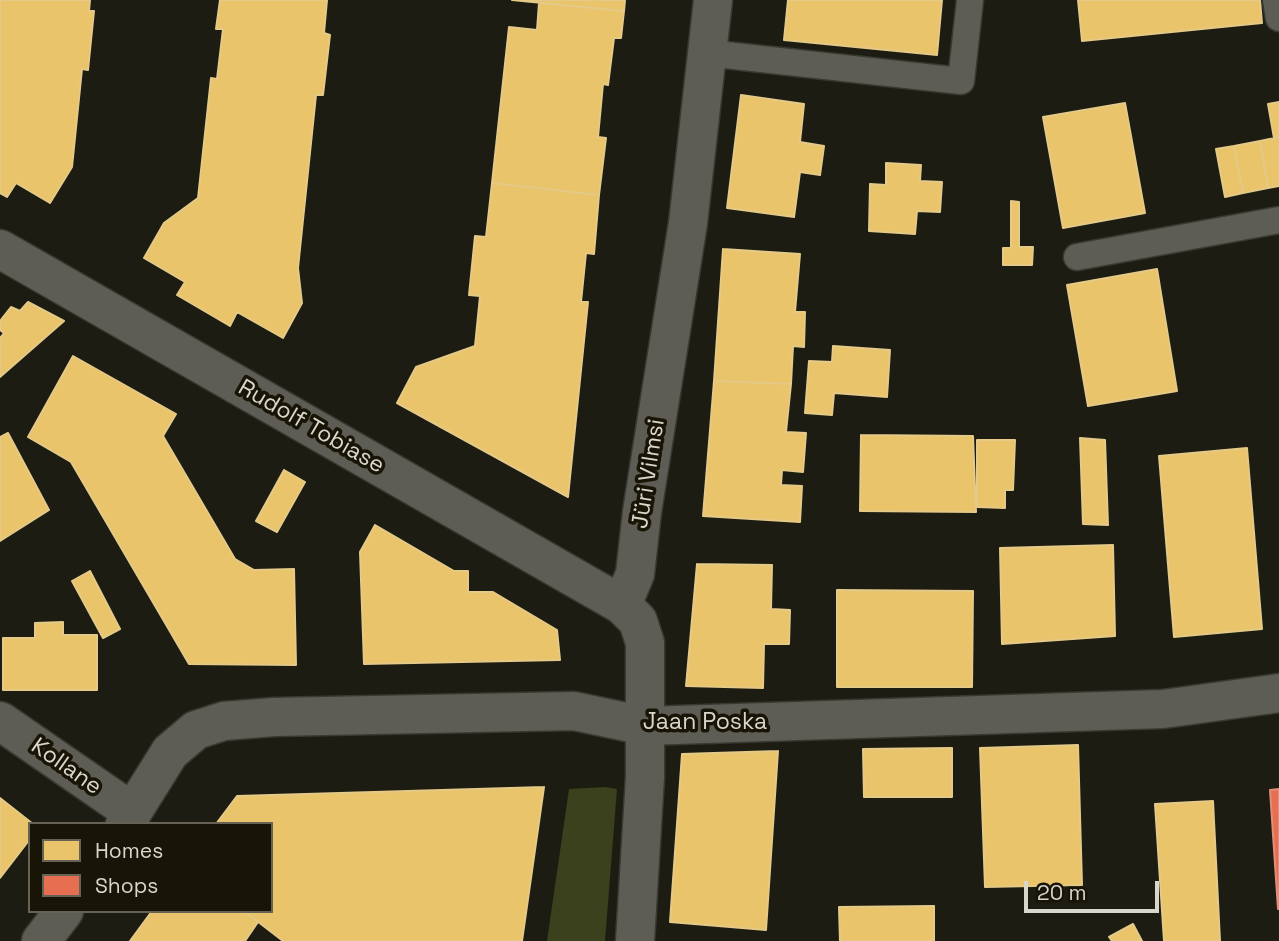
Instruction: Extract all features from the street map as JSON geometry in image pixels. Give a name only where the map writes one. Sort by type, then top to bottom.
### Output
[{"type":"street","name":"Jüri Vilmsi","points":[[622,605],[635,574],[642,512],[688,222],[713,0]]},
{"type":"street","name":"Rudolf Tobiase","points":[[0,249],[622,605]]},
{"type":"street","points":[[622,605],[638,621],[645,643],[645,776],[635,941]]},
{"type":"street","name":"Jaan Poska","points":[[129,818],[170,752],[196,730],[224,721],[274,717],[574,711],[645,726],[1163,709],[1279,692]]},
{"type":"street","name":"Kollane","points":[[0,721],[129,818]]},
{"type":"street","points":[[41,941],[62,913]]},
{"type":"lane","points":[[707,53],[961,81],[970,0]]},
{"type":"lane","points":[[1276,0],[1279,18]]},
{"type":"lane","points":[[1077,257],[1279,220]]},
{"type":"green space","points":[[569,789],[617,789],[605,941],[547,941]]},
{"type":"building: Homes","points":[[0,0],[90,0],[89,11],[94,11],[88,70],[82,69],[72,167],[50,203],[16,183],[7,197],[0,193]]},
{"type":"building: Homes","points":[[220,0],[327,0],[324,33],[330,35],[323,95],[316,95],[298,268],[302,303],[283,338],[237,312],[230,326],[177,295],[185,282],[144,258],[164,223],[198,198],[211,78],[217,79],[223,29],[216,29]]},
{"type":"building: Homes","points":[[512,0],[625,0],[624,11]]},
{"type":"building: Homes","points":[[788,0],[942,0],[937,55],[784,40]]},
{"type":"building: Homes","points":[[1078,0],[1260,0],[1262,23],[1082,41]]},
{"type":"building: Homes","points":[[539,3],[624,11],[621,38],[614,38],[608,85],[603,84],[598,137],[606,138],[599,195],[492,183],[509,27],[537,30]]},
{"type":"building: Homes","points":[[741,95],[804,104],[800,142],[824,146],[820,175],[800,172],[794,217],[727,208]]},
{"type":"building: Homes","points":[[1279,102],[1279,137],[1274,138],[1268,104]]},
{"type":"building: Homes","points":[[1125,103],[1145,213],[1063,228],[1043,117]]},
{"type":"building: Homes","points":[[1279,137],[1279,186],[1268,188],[1260,141]]},
{"type":"building: Homes","points":[[1260,141],[1268,188],[1243,193],[1234,146]]},
{"type":"building: Homes","points":[[1234,146],[1243,193],[1225,197],[1216,149]]},
{"type":"building: Homes","points":[[886,163],[921,165],[920,181],[942,182],[940,212],[917,211],[915,234],[869,231],[870,184],[886,185]]},
{"type":"building: Homes","points":[[492,183],[599,195],[594,254],[586,253],[581,302],[588,302],[568,497],[397,403],[416,367],[475,346],[480,296],[469,295],[475,236],[486,237]]},
{"type":"building: Homes","points":[[1011,201],[1019,202],[1019,247],[1033,247],[1032,265],[1003,265],[1003,248],[1011,248]]},
{"type":"building: Homes","points":[[723,249],[800,254],[795,312],[805,312],[804,347],[793,346],[791,384],[714,381]]},
{"type":"building: Homes","points":[[1157,269],[1177,391],[1088,406],[1067,285]]},
{"type":"building: Homes","points":[[28,302],[64,321],[0,377],[0,338],[4,333],[0,330],[0,321],[11,307],[20,311]]},
{"type":"building: Homes","points":[[833,346],[890,350],[887,397],[834,393],[832,415],[805,413],[809,361],[832,362]]},
{"type":"building: Homes","points":[[73,356],[176,414],[163,436],[235,559],[254,570],[294,569],[296,665],[189,664],[71,462],[28,437]]},
{"type":"building: Homes","points":[[714,381],[791,384],[786,432],[806,433],[803,472],[782,470],[781,485],[802,486],[800,522],[703,516]]},
{"type":"building: Homes","points":[[8,433],[49,510],[0,541],[0,437]]},
{"type":"building: Homes","points":[[861,435],[973,436],[976,512],[860,511]]},
{"type":"building: Homes","points":[[1080,438],[1105,440],[1108,525],[1083,524]]},
{"type":"building: Homes","points":[[977,440],[1015,440],[1013,490],[1005,490],[1005,508],[977,507]]},
{"type":"building: Homes","points":[[1247,448],[1262,629],[1174,637],[1159,456]]},
{"type":"building: Homes","points":[[284,470],[305,482],[277,532],[256,521]]},
{"type":"building: Homes","points":[[375,525],[454,571],[468,571],[468,592],[493,592],[557,630],[560,660],[364,664],[360,552]]},
{"type":"building: Homes","points":[[1113,545],[1115,636],[1002,644],[1000,548]]},
{"type":"building: Homes","points":[[697,564],[772,565],[771,609],[790,610],[789,644],[764,644],[763,688],[686,686]]},
{"type":"building: Homes","points":[[90,571],[120,629],[103,638],[72,581]]},
{"type":"building: Homes","points":[[837,590],[973,591],[972,687],[837,687]]},
{"type":"building: Homes","points":[[63,622],[63,635],[97,635],[97,690],[3,690],[3,638],[35,638],[35,623]]},
{"type":"building: Homes","points":[[1078,745],[1082,885],[985,887],[980,748]]},
{"type":"building: Homes","points":[[952,748],[952,797],[864,797],[863,749]]},
{"type":"building: Homes","points":[[778,751],[766,930],[670,922],[682,754]]},
{"type":"building: Homes","points":[[544,787],[522,941],[283,941],[247,913],[273,913],[273,822],[218,822],[237,796]]},
{"type":"building: Homes","points":[[0,798],[30,822],[28,822],[28,842],[0,878]]},
{"type":"building: Homes","points":[[1213,801],[1220,941],[1164,941],[1155,804]]},
{"type":"building: Homes","points":[[934,906],[934,941],[840,941],[839,907]]},
{"type":"building: Homes","points":[[151,913],[247,913],[258,922],[245,941],[130,941]]},
{"type":"building: Homes","points":[[1133,924],[1142,941],[1112,941],[1109,937]]},
{"type":"building: Shops","points":[[1279,789],[1279,909],[1278,909],[1270,790]]}]
